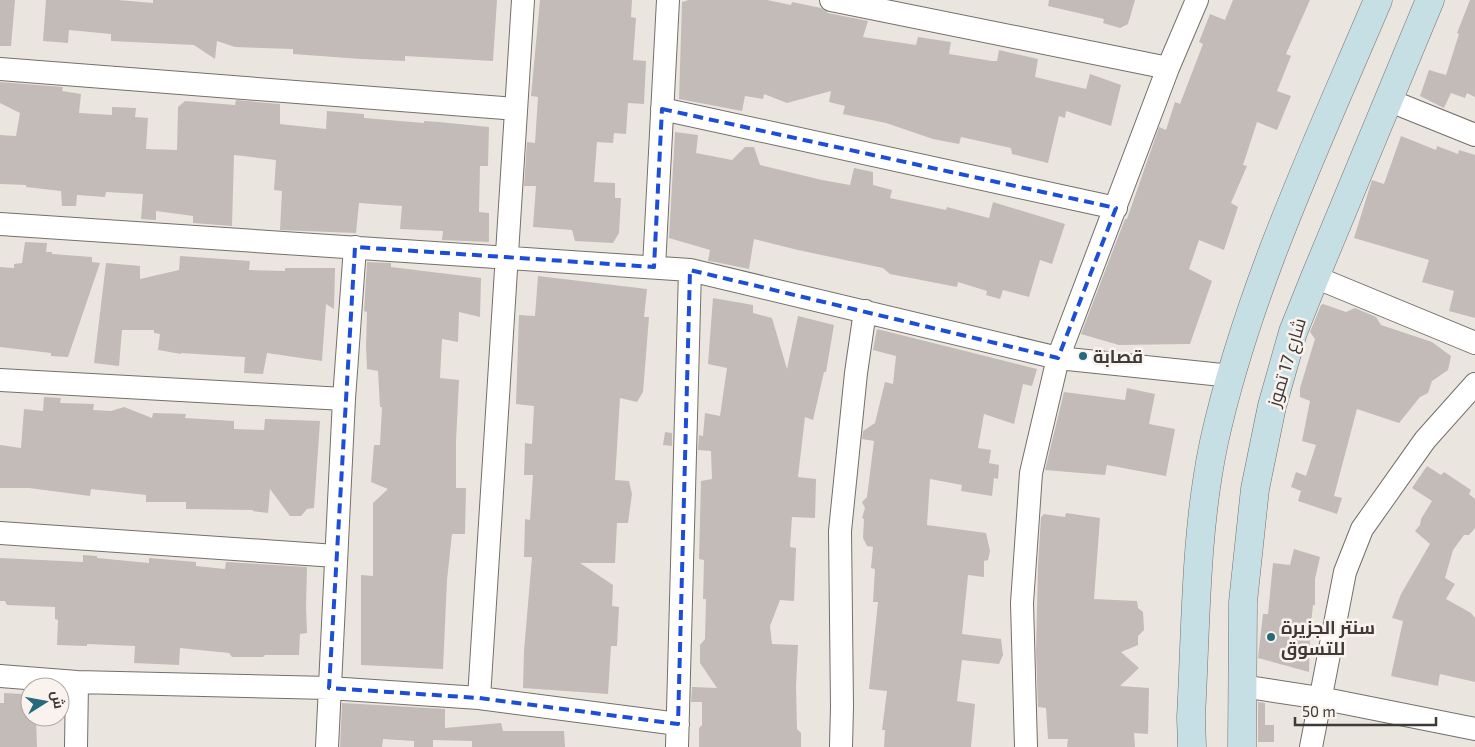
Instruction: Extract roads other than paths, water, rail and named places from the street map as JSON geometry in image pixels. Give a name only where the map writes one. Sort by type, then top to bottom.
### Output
[{"type":"main road","points":[[1192,747],[1191,717],[1201,530],[1214,443],[1247,325],[1282,227],[1378,0]]},
{"type":"main road","name":"شارع 17 تموز","points":[[1242,747],[1243,602],[1255,489],[1272,406],[1293,332],[1314,277],[1430,0]]},
{"type":"street","points":[[479,698],[523,0]]},
{"type":"street","points":[[654,267],[668,0]]},
{"type":"street","points":[[831,0],[1168,68]]},
{"type":"street","points":[[1026,747],[1022,603],[1031,473],[1058,358],[1168,68],[1197,0]]},
{"type":"street","points":[[0,69],[516,109]]},
{"type":"street","points":[[1388,100],[1475,135]]},
{"type":"street","points":[[662,109],[1116,208]]},
{"type":"street","points":[[0,224],[690,270],[1058,358],[1232,376]]},
{"type":"street","points":[[327,747],[344,399],[354,247]]},
{"type":"street","points":[[677,747],[690,270]]},
{"type":"street","points":[[1314,277],[1475,343]]},
{"type":"street","points":[[841,747],[840,531],[856,373],[865,311]]},
{"type":"street","points":[[0,380],[344,399]]},
{"type":"street","points":[[1310,747],[1345,572],[1362,529],[1425,440],[1475,384]]},
{"type":"street","points":[[0,533],[336,556]]},
{"type":"street","points":[[0,676],[77,682],[329,688],[479,698],[678,724]]},
{"type":"street","points":[[76,747],[77,682]]},
{"type":"street","points":[[1242,686],[1320,698],[1475,729]]},
{"type":"place","name":"قصابة","points":[[1083,356]]},
{"type":"place","name":"سنتر الجزيرة للتسوق","points":[[1271,637]]}]
